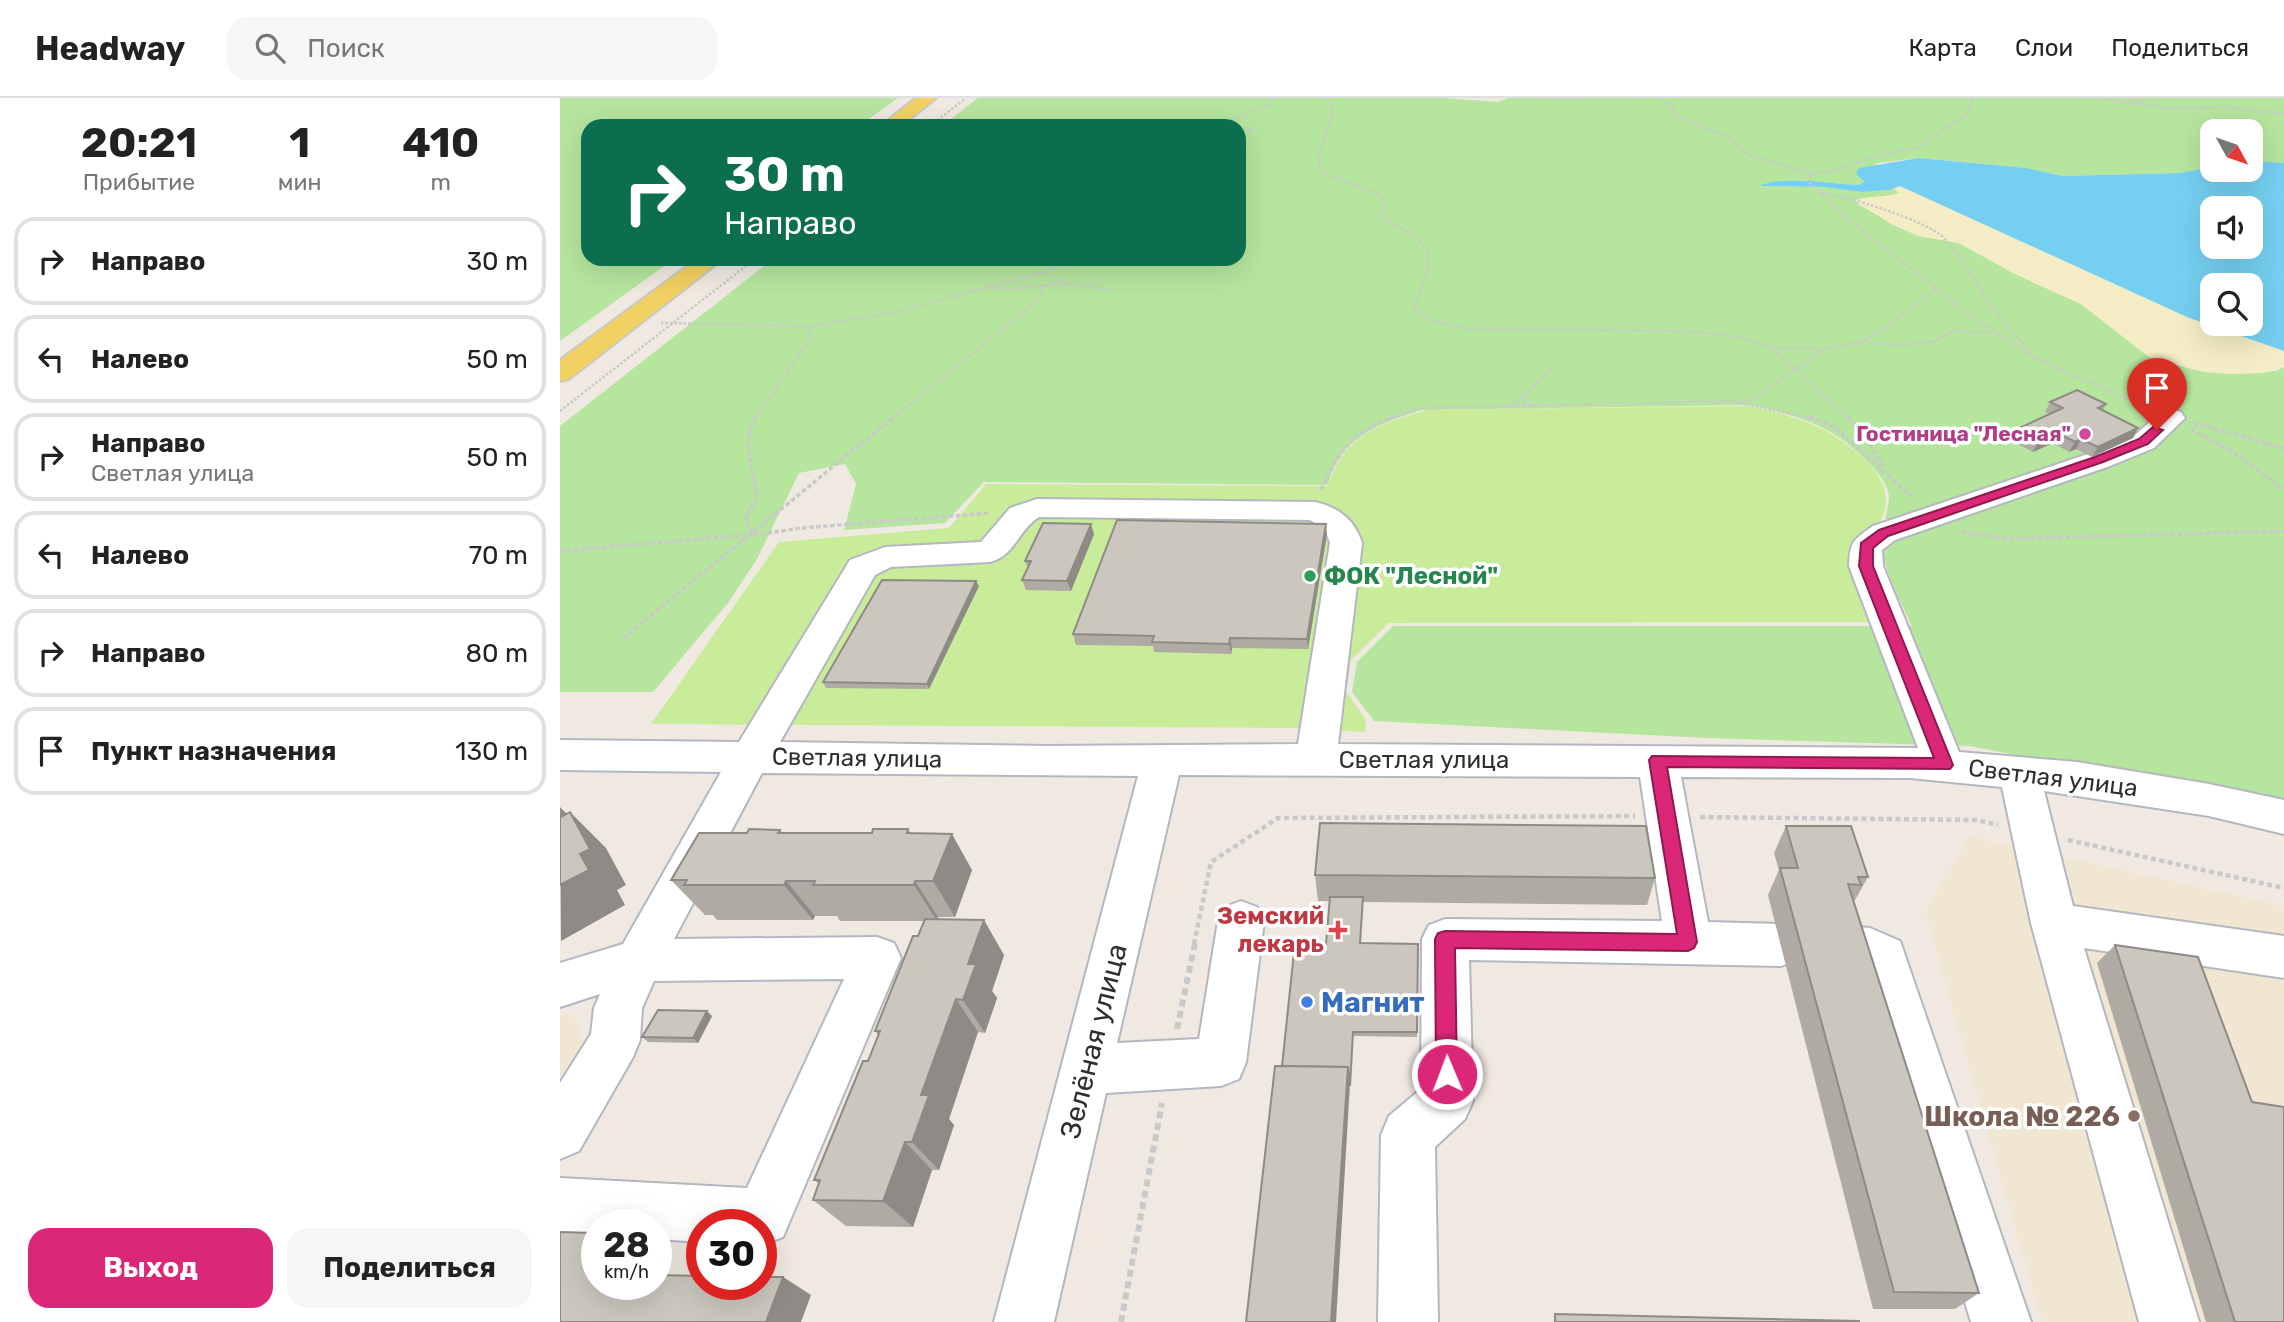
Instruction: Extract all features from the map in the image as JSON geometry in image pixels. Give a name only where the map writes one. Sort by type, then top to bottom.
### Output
[{"type":"main road","points":[[899,119],[927,98]]},
{"type":"main road","points":[[560,373],[703,266]]},
{"type":"street","points":[[1944,765],[1866,566],[1866,546],[1884,533],[2144,442],[2171,418]]},
{"type":"street","points":[[560,1132],[615,1040],[618,1008],[639,960],[751,757],[862,568],[885,557],[989,552],[998,546],[1019,514],[1037,508],[1315,511],[1325,515],[1344,535],[1346,543],[1316,759]]},
{"type":"street","name":"Светлая улица","points":[[560,755],[1161,760],[1658,760],[1944,765],[2104,782],[2209,800],[2284,817]]},
{"type":"street","name":"Зелёная улица","points":[[1024,1322],[1161,760]]},
{"type":"street","points":[[1658,760],[1688,942]]},
{"type":"street","points":[[2020,772],[2054,923],[2169,1322]]},
{"type":"street","points":[[1085,1070],[1221,1062],[1241,920]]},
{"type":"street","points":[[2054,923],[2284,957]]},
{"type":"street","points":[[1408,1322],[1408,1135],[1447,1101],[1445,939],[1781,945]]},
{"type":"street","points":[[1845,947],[1870,948],[1878,950],[1883,956],[2001,1322]]},
{"type":"street","points":[[560,985],[639,960],[877,958],[762,1217],[560,1206]]},
{"type":"path","points":[[939,119],[966,98]]},
{"type":"path","points":[[1233,119],[1267,106],[1277,98]]},
{"type":"path","points":[[1326,98],[1333,103],[1333,111],[1331,124],[1321,142],[1317,159],[1319,170],[1337,181],[1361,186],[1382,196],[1385,209],[1379,215],[1389,224],[1422,240],[1430,250],[1429,272],[1417,295],[1414,310],[1433,321],[1468,330],[1685,331],[1741,337],[1771,348],[1824,349],[1856,343],[1873,336],[1910,306],[1938,288]]},
{"type":"path","points":[[1540,98],[1583,98]]},
{"type":"path","points":[[1637,98],[1645,98]]},
{"type":"path","points":[[1662,98],[1673,107],[1675,116],[1708,132],[1728,137],[1749,155],[1811,173],[1834,171],[1870,158],[1919,147],[1966,115],[1974,98]]},
{"type":"path","points":[[2093,98],[2170,108],[2226,107],[2284,114]]},
{"type":"path","points":[[2127,98],[2170,108]]},
{"type":"path","points":[[1246,129],[1253,130]]},
{"type":"path","points":[[1811,173],[1808,181],[1851,222],[1997,333],[2034,357],[2171,418],[2238,455],[2284,490]]},
{"type":"path","points":[[1822,192],[1845,196],[1880,208],[1941,236],[1956,251],[1994,309],[2034,357]]},
{"type":"path","points":[[560,411],[746,266]]},
{"type":"path","points":[[628,321],[808,326],[891,313],[1045,272],[1058,266]]},
{"type":"path","points":[[1045,272],[1056,280],[1067,283],[1113,290]]},
{"type":"path","points":[[984,288],[1016,289],[1067,283]]},
{"type":"path","points":[[623,638],[1042,296],[1041,285]]},
{"type":"path","points":[[752,534],[746,515],[758,498],[750,457],[749,428],[780,380],[812,338],[808,326]]},
{"type":"path","points":[[1856,343],[1905,345],[1936,341],[1954,330],[1997,333]]},
{"type":"path","points":[[1771,348],[1832,400],[1861,431],[1886,471]]},
{"type":"path","points":[[1320,497],[1331,465],[1354,437],[1382,421],[1419,408],[1752,400],[1824,349]]},
{"type":"path","points":[[1510,407],[1554,367]]},
{"type":"path","points":[[1525,394],[1524,403],[1530,407]]},
{"type":"path","points":[[1731,401],[1805,415],[1835,428],[1886,471],[1947,530],[2008,539],[2284,531]]},
{"type":"path","points":[[2171,418],[2245,435],[2284,448]]},
{"type":"path","points":[[560,551],[752,534],[801,527],[861,525],[999,512]]},
{"type":"path","points":[[1211,862],[1278,818],[1667,816],[1977,820],[2284,888]]},
{"type":"shaded area","name":"Школа № 226","points":[[1969,836],[2284,906],[2284,1322],[2042,1322],[1925,911]]},
{"type":"shaded area","points":[[560,1014],[572,1014],[589,1052],[560,1100]]},
{"type":"green space","points":[[560,98],[898,98],[869,119],[581,119],[581,266],[664,266],[560,341]]},
{"type":"green space","points":[[978,98],[1445,98],[1498,102],[1508,98],[2284,98],[2284,163],[2263,162],[2263,119],[2200,119],[2200,169],[2180,173],[2063,176],[2026,168],[1919,158],[1877,163],[1865,182],[1857,185],[1780,181],[1761,186],[1824,187],[1862,192],[1890,190],[1900,186],[1899,194],[1858,199],[1859,205],[1919,236],[1959,243],[2013,273],[2081,304],[2153,360],[2206,372],[2233,374],[2276,371],[2284,367],[2284,808],[1970,746],[1708,738],[1374,721],[1352,692],[1357,662],[1393,626],[1912,626],[1880,550],[1904,536],[1899,523],[1885,518],[1889,496],[1881,478],[1860,454],[1832,433],[1802,419],[1749,405],[1422,410],[1391,420],[1363,434],[1341,455],[1328,485],[984,482],[945,523],[844,530],[856,484],[845,464],[799,473],[757,559],[728,603],[653,692],[560,692],[560,426],[764,266],[1246,266],[1246,119],[951,119]]},
{"type":"green space","name":"ФОК \"Лесной\"","points":[[1748,406],[1783,414],[1816,426],[1845,443],[1877,474],[1885,493],[1883,514],[1875,529],[1853,548],[1884,622],[1389,623],[1351,660],[1346,691],[1366,720],[1365,732],[1302,728],[651,724],[779,542],[949,528],[986,484],[1328,486],[1335,468],[1354,443],[1378,427],[1427,410]]},
{"type":"sand","points":[[1900,186],[2200,322],[2200,336],[2241,336],[2284,351],[2284,367],[2263,373],[2233,374],[2206,372],[2153,360],[2081,304],[2013,273],[1959,243],[1918,236],[1891,224],[1855,201],[1899,193],[1893,188]]},
{"type":"water","points":[[1919,158],[2026,168],[2063,176],[2180,173],[2200,169],[2200,182],[2263,182],[2263,162],[2284,163],[2284,351],[2241,336],[2263,336],[2263,273],[2200,273],[2200,322],[1900,186],[1890,190],[1862,192],[1824,187],[1760,186],[1780,181],[1857,185],[1865,182],[1856,174],[1859,168]]},
{"type":"building","points":[[2077,390],[2106,404],[2098,408],[2138,428],[2098,447],[2081,439],[2075,442],[2058,433],[2038,442],[2015,430],[2063,408],[2050,402]]},
{"type":"building","points":[[1117,520],[1326,524],[1307,639],[1230,638],[1229,644],[1152,642],[1154,636],[1073,634]]},
{"type":"building","points":[[1043,523],[1091,524],[1067,581],[1022,580],[1031,561],[1025,561]]},
{"type":"building","points":[[882,580],[976,581],[927,684],[823,682]]},
{"type":"building","points":[[570,812],[590,849],[580,854],[589,870],[560,885],[560,815],[561,817]]},
{"type":"building","points":[[1320,823],[1646,826],[1655,878],[1315,875]]},
{"type":"building","points":[[1786,826],[1851,826],[1868,877],[1858,877],[1861,885],[1848,884],[1979,1293],[1894,1292],[1780,868],[1798,868]]},
{"type":"building","points":[[749,829],[780,830],[778,833],[872,833],[873,829],[908,829],[907,833],[952,834],[933,881],[915,881],[914,885],[813,885],[815,881],[786,881],[784,885],[684,885],[687,880],[671,880],[699,833],[747,833]]},
{"type":"building","points":[[1330,897],[1363,897],[1360,943],[1418,944],[1417,1032],[1353,1032],[1350,1086],[1348,1067],[1282,1066],[1295,943],[1326,944]]},
{"type":"building","points":[[925,919],[984,920],[968,964],[976,964],[963,1000],[956,999],[921,1095],[929,1095],[912,1142],[905,1142],[883,1201],[813,1200],[820,1180],[814,1180],[863,1061],[868,1061],[880,1031],[875,1031],[913,936],[918,936]]},
{"type":"building","points":[[2115,945],[2198,957],[2252,1102],[2284,1107],[2284,1322],[2235,1322]]},
{"type":"building","points":[[658,1010],[707,1011],[693,1038],[642,1037]]},
{"type":"building","points":[[1275,1066],[1348,1067],[1331,1322],[1246,1322]]},
{"type":"building","points":[[560,1232],[581,1233],[581,1300],[672,1300],[672,1275],[686,1276],[686,1300],[774,1300],[766,1322],[560,1322]]},
{"type":"building","points":[[777,1277],[783,1277],[777,1293]]},
{"type":"building","points":[[1555,1314],[1859,1321],[1859,1322],[1555,1322]]},
{"type":"place","name":"Гостиница \"Лесная\"","points":[[2085,434]]},
{"type":"place","name":"ФОК \"Лесной\"","points":[[1310,576]]},
{"type":"place","name":"Земский лекарь","points":[[1338,930]]},
{"type":"place","name":"Магнит","points":[[1307,1002]]},
{"type":"place","name":"Школа № 226","points":[[2134,1116]]},
{"type":"route","points":[[1447,1074],[1445,939],[1688,942],[1658,760],[1944,765],[1866,566],[1866,546],[1884,533],[2099,460],[2144,442],[2157,430]]}]
